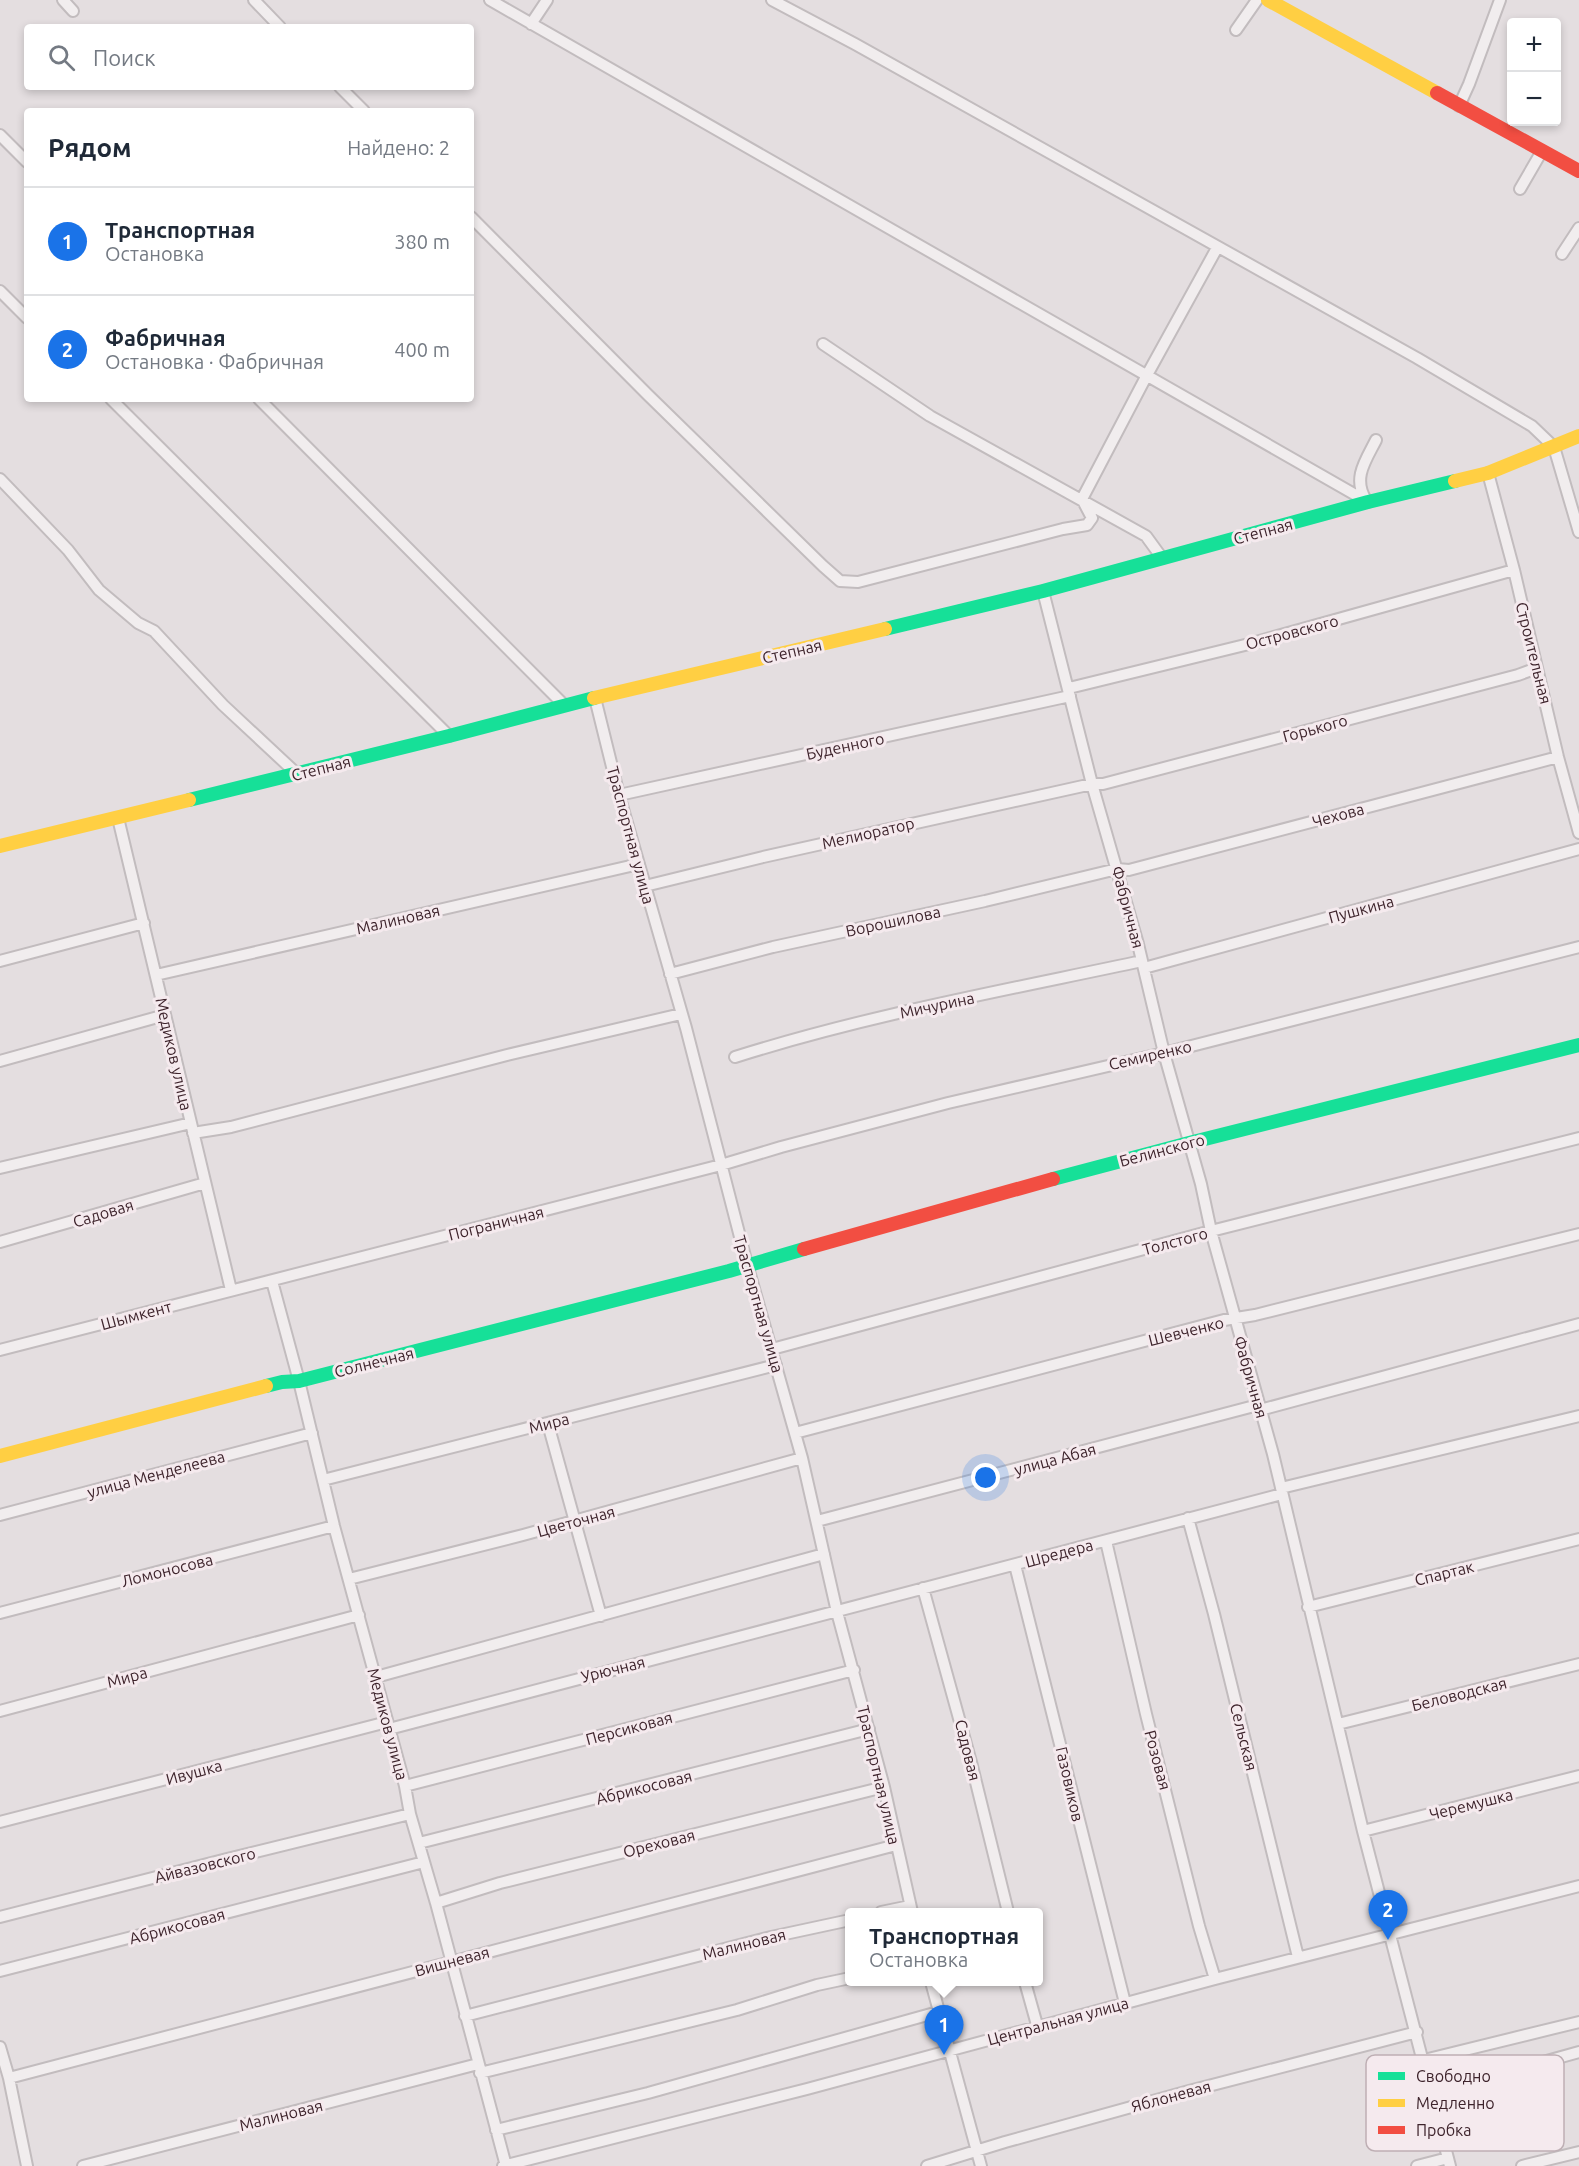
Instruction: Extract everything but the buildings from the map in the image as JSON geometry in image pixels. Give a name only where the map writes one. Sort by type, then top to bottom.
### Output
[{"type":"street","points":[[63,0],[73,11]]},
{"type":"street","points":[[254,0],[277,24]]},
{"type":"street","points":[[490,0],[1368,502]]},
{"type":"street","points":[[531,24],[547,0]]},
{"type":"street","points":[[772,0],[897,67],[1532,426],[1554,447],[1579,532]]},
{"type":"street","points":[[1236,30],[1257,0]]},
{"type":"street","points":[[1268,0],[1579,171]]},
{"type":"street","points":[[1459,106],[1500,0]]},
{"type":"street","points":[[343,90],[361,108]]},
{"type":"street","points":[[0,135],[24,159]]},
{"type":"street","points":[[1520,189],[1542,151]]},
{"type":"street","points":[[474,220],[648,395],[840,581],[858,582],[1063,529],[1087,525],[1092,518],[1082,499]]},
{"type":"street","points":[[1562,254],[1579,228]]},
{"type":"street","points":[[1082,499],[1217,248]]},
{"type":"street","points":[[0,291],[24,315]]},
{"type":"street","points":[[823,344],[930,417],[1146,536],[1162,558]]},
{"type":"street","points":[[114,402],[449,736]]},
{"type":"street","points":[[262,402],[564,705]]},
{"type":"street","name":"Степная","points":[[0,846],[449,736],[564,705],[1043,591],[1368,502],[1488,472],[1579,436]]},
{"type":"street","points":[[1368,502],[1360,490],[1359,482],[1361,468],[1376,441]]},
{"type":"street","name":"Строительная","points":[[1488,472],[1514,570],[1558,757],[1579,832]]},
{"type":"street","points":[[0,479],[68,550],[99,590],[138,623],[154,632],[223,705],[297,774]]},
{"type":"street","name":"Островского","points":[[1070,692],[1514,570]]},
{"type":"street","name":"Фабричная","points":[[1043,591],[1092,784],[1143,964],[1164,1053],[1201,1184],[1211,1231],[1281,1491],[1364,1831],[1423,2055]]},
{"type":"street","name":"Горького","points":[[1092,784],[1103,784],[1518,675],[1537,668]]},
{"type":"street","name":"Буденного","points":[[619,795],[1070,692]]},
{"type":"street","name":"Траспортная улица","points":[[595,698],[619,795],[802,1458],[837,1612],[884,1787],[911,1908]]},
{"type":"street","name":"Чехова","points":[[1117,869],[1129,870],[1558,757]]},
{"type":"street","name":"Мелиоратор","points":[[645,886],[785,852],[1092,784]]},
{"type":"street","name":"Медиков улица","points":[[118,818],[231,1290]]},
{"type":"street","name":"Пушкина","points":[[1143,964],[1579,849]]},
{"type":"street","name":"Малиновая","points":[[156,975],[639,864]]},
{"type":"street","name":"Ворошилова","points":[[670,974],[773,947],[985,901],[1117,869]]},
{"type":"street","points":[[0,961],[144,923]]},
{"type":"street","name":"Семиренко","points":[[721,1165],[780,1147],[948,1103],[1164,1053],[1579,947]]},
{"type":"street","name":"Мичурина","points":[[735,1057],[803,1036],[863,1021],[1143,964]]},
{"type":"street","points":[[0,1168],[192,1128],[231,1127],[507,1055],[681,1014]]},
{"type":"street","points":[[0,1061],[165,1015]]},
{"type":"street","name":"Белинского","points":[[747,1264],[1189,1143],[1579,1045]]},
{"type":"street","name":"Толстого","points":[[772,1349],[1211,1231],[1579,1138]]},
{"type":"street","name":"Пограничная","points":[[272,1281],[721,1165]]},
{"type":"street","name":"Садовая","points":[[0,1242],[205,1183]]},
{"type":"street","name":"Шевченко","points":[[795,1433],[1235,1319],[1579,1234]]},
{"type":"street","name":"Солнечная","points":[[0,1456],[282,1382],[299,1381],[546,1318],[747,1264]]},
{"type":"street","name":"Медиков улица","points":[[272,1281],[334,1526],[505,2166]]},
{"type":"street","name":"Шымкент","points":[[0,1350],[272,1281]]},
{"type":"street","name":"улица Абая","points":[[817,1521],[1579,1324]]},
{"type":"street","name":"Мира","points":[[322,1480],[776,1365]]},
{"type":"street","name":"Шредера","points":[[837,1612],[1106,1541],[1281,1491],[1579,1416]]},
{"type":"street","points":[[548,1424],[601,1616]]},
{"type":"street","name":"улица Менделеева","points":[[0,1515],[312,1433]]},
{"type":"street","name":"Цветочная","points":[[349,1579],[575,1521],[802,1458]]},
{"type":"street","name":"Сельская","points":[[1188,1518],[1214,1614],[1298,1957]]},
{"type":"street","name":"Ломоносова","points":[[0,1613],[334,1526]]},
{"type":"street","name":"Спартак","points":[[1308,1607],[1579,1539]]},
{"type":"street","name":"Розовая","points":[[1106,1541],[1146,1714],[1199,1926],[1215,1978]]},
{"type":"street","points":[[376,1677],[824,1554]]},
{"type":"street","name":"Газовиков","points":[[1015,1565],[1125,2003]]},
{"type":"street","name":"Садовая","points":[[923,1588],[971,1762],[1007,1908]]},
{"type":"street","name":"Урючная","points":[[388,1725],[837,1612]]},
{"type":"street","name":"Мира","points":[[0,1711],[359,1615]]},
{"type":"street","name":"Беловодская","points":[[1338,1724],[1579,1664]]},
{"type":"street","name":"Персиковая","points":[[405,1786],[854,1670]]},
{"type":"street","name":"Ивушка","points":[[0,1822],[388,1725]]},
{"type":"street","name":"Абрикосовая","points":[[419,1843],[869,1729]]},
{"type":"street","name":"Черемушка","points":[[1364,1831],[1579,1776]]},
{"type":"street","name":"Ореховая","points":[[436,1903],[500,1883],[884,1787]]},
{"type":"street","name":"Айвазовского","points":[[0,1917],[410,1814]]},
{"type":"street","name":"Вишневая","points":[[9,2078],[896,1845]]},
{"type":"street","name":"Абрикосовая","points":[[0,1971],[424,1862]]},
{"type":"street","name":"Центральная улица","points":[[505,2166],[949,2052],[1037,2025],[1215,1978],[1579,1886]]},
{"type":"street","name":"Малиновая","points":[[465,2016],[771,1937],[845,1921]]},
{"type":"street","name":"Малиновая","points":[[83,2166],[479,2068],[737,2010],[817,1985],[845,1979]]},
{"type":"street","points":[[932,1986],[981,2166]]},
{"type":"street","points":[[1026,1986],[1037,2025]]},
{"type":"street","points":[[496,2130],[638,2096],[938,2012]]},
{"type":"street","points":[[1444,2055],[1579,2022]]},
{"type":"street","name":"Яблоневая","points":[[927,2166],[1189,2091],[1417,2032]]},
{"type":"street","points":[[0,2047],[9,2078],[6,2094],[27,2166]]},
{"type":"street","points":[[1564,2056],[1579,2052]]},
{"type":"street","points":[[1522,2166],[1579,2152]]},
{"type":"street","points":[[1417,2166],[1449,2162]]},
{"type":"traffic: fast","points":[[885,629],[1043,591],[1368,502],[1455,481]]},
{"type":"traffic: fast","points":[[189,800],[594,698]]},
{"type":"traffic: fast","points":[[1053,1179],[1579,1045]]},
{"type":"traffic: fast","points":[[266,1386],[299,1381],[729,1271],[804,1249]]},
{"type":"traffic: slow","points":[[1268,0],[1437,93]]},
{"type":"traffic: slow","points":[[1455,481],[1488,473],[1579,436]]},
{"type":"traffic: slow","points":[[594,698],[885,629]]},
{"type":"traffic: slow","points":[[0,846],[189,800]]},
{"type":"traffic: slow","points":[[0,1456],[266,1386]]},
{"type":"traffic: jam","points":[[1437,93],[1579,171]]},
{"type":"traffic: jam","points":[[804,1249],[1053,1179]]},
{"type":"place","name":"Фабричная","points":[[1388,1940]]},
{"type":"place","name":"Транспортная","points":[[944,2055]]}]
